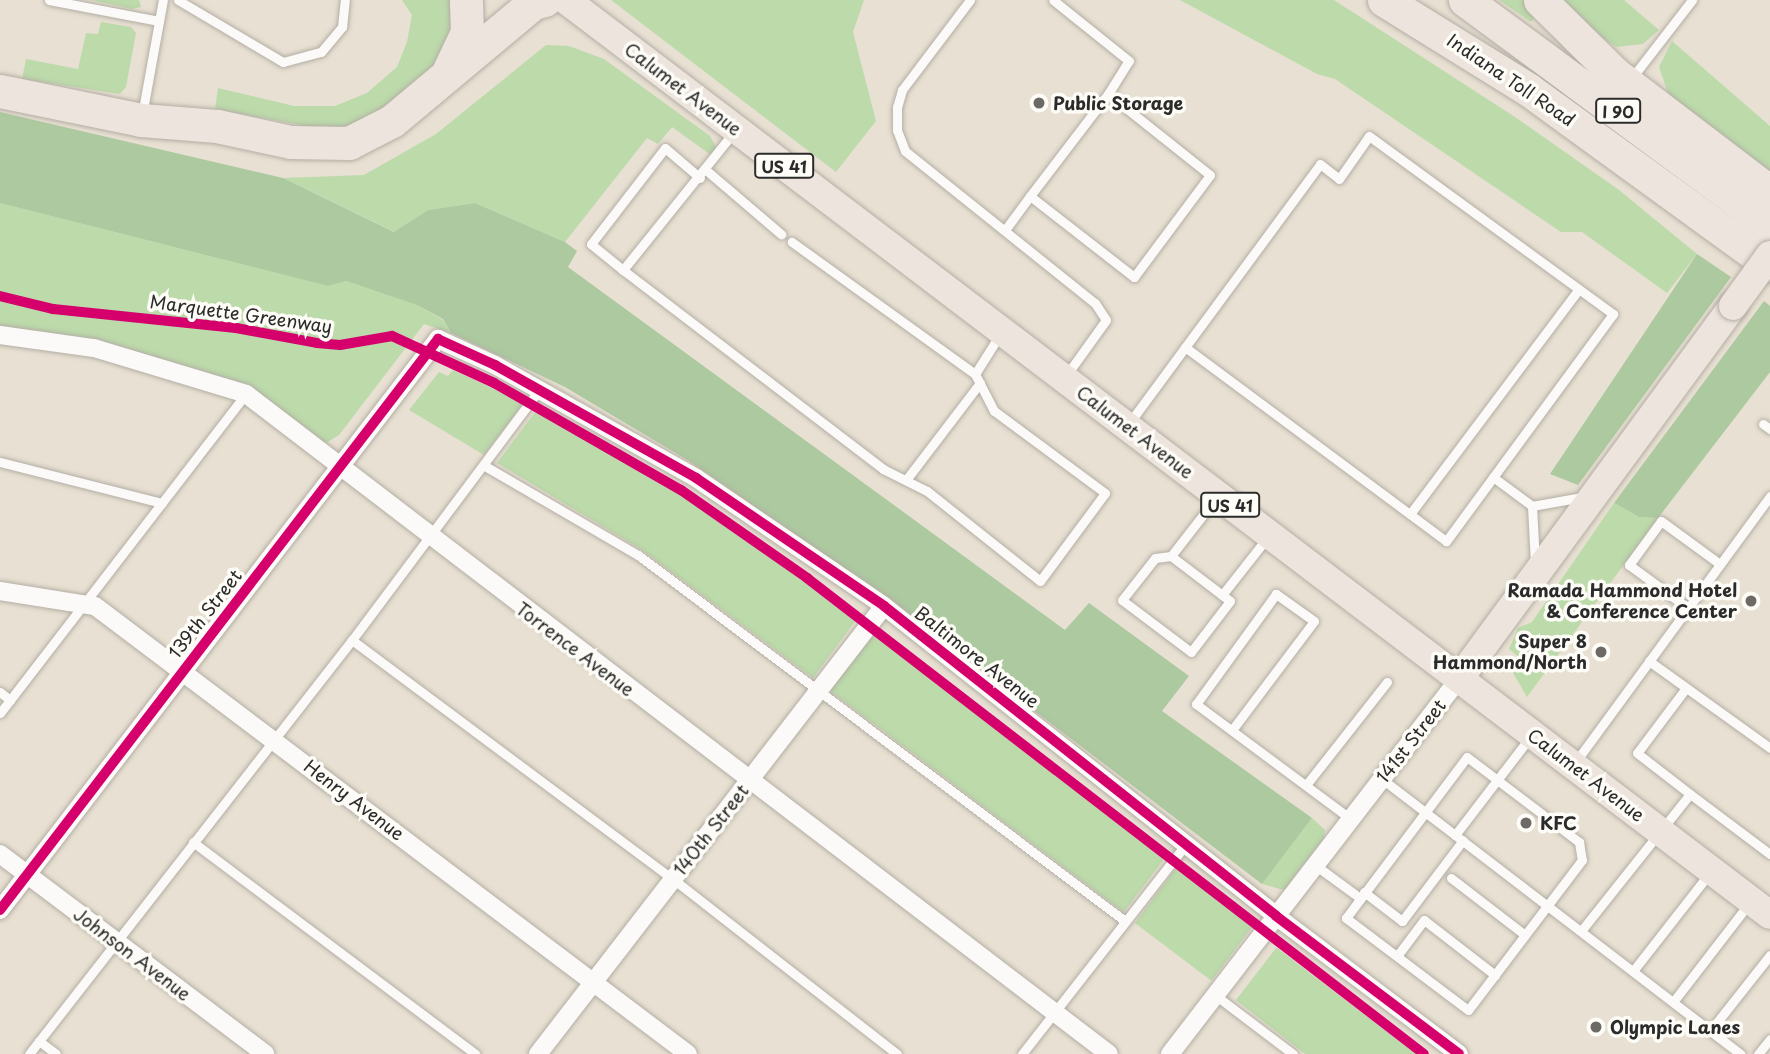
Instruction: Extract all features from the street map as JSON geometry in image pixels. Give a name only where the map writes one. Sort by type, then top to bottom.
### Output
[{"type":"highway","points":[[440,82],[467,32],[466,0]]},
{"type":"highway","points":[[0,91],[141,120],[217,125],[311,145],[349,143],[392,121],[533,3],[545,0]]},
{"type":"highway","points":[[141,120],[208,146],[282,158],[345,161],[370,154],[427,118],[550,16],[559,0]]},
{"type":"highway","name":"Indiana Toll Road","points":[[1384,0],[1529,90],[1770,265]]},
{"type":"highway","name":"Indiana Toll Road","points":[[1465,0],[1770,225]]},
{"type":"highway","points":[[1539,0],[1574,38],[1628,83],[1770,192]]},
{"type":"highway","points":[[1726,231],[1770,280]]},
{"type":"main road","name":"Calumet Avenue","points":[[566,0],[1760,908]]},
{"type":"main road","name":"141st Street","points":[[1459,679],[1770,255]]},
{"type":"street","name":"Torrence Avenue","points":[[0,335],[94,348],[246,394],[429,538],[1109,1054]]},
{"type":"street","name":"Baltimore Avenue","points":[[438,340],[540,389],[696,478],[884,606],[1276,916],[1459,1054]]},
{"type":"street","name":"139th Street","points":[[0,910],[438,340]]},
{"type":"street","name":"Henry Avenue","points":[[0,591],[95,606],[688,1054]]},
{"type":"street","name":"140th Street","points":[[538,1054],[884,606]]},
{"type":"street","name":"141st Street","points":[[1170,1054],[1459,679]]},
{"type":"street","name":"Johnson Avenue","points":[[0,854],[265,1054]]},
{"type":"lane","points":[[49,0],[159,21]]},
{"type":"lane","points":[[141,120],[163,0]]},
{"type":"lane","points":[[178,0],[283,62],[321,52],[342,27],[345,0]]},
{"type":"lane","points":[[970,0],[902,90],[897,107],[897,130],[905,151],[1078,287],[1106,320],[1064,378]]},
{"type":"lane","points":[[1004,230],[1108,94],[1129,61],[1054,0]]},
{"type":"lane","points":[[1628,83],[1692,0]]},
{"type":"lane","points":[[1030,196],[1134,277],[1210,175],[1108,94]]},
{"type":"lane","points":[[622,270],[703,174],[736,129]]},
{"type":"lane","points":[[1127,426],[1320,164],[1339,179],[1369,136],[1614,314],[1446,541],[1185,348]]},
{"type":"lane","points":[[780,234],[665,148],[592,244],[622,270],[883,470],[927,491],[1040,581],[1105,493],[994,411],[975,374],[792,242]]},
{"type":"lane","points":[[1410,514],[1580,289]]},
{"type":"lane","points":[[975,374],[1002,331]]},
{"type":"lane","points":[[906,480],[980,383]]},
{"type":"lane","points":[[29,1054],[352,640],[485,466],[540,389]]},
{"type":"lane","points":[[0,713],[246,394]]},
{"type":"lane","points":[[0,462],[162,503]]},
{"type":"lane","points":[[485,466],[638,555],[1125,921]]},
{"type":"lane","points":[[1493,477],[1532,506],[1552,505],[1594,492]]},
{"type":"lane","points":[[1171,556],[1218,496]]},
{"type":"lane","points":[[1573,765],[1770,496]]},
{"type":"lane","points":[[1532,506],[1532,578]]},
{"type":"lane","points":[[1688,608],[1629,565],[1661,521],[1720,564]]},
{"type":"lane","points":[[1222,595],[1269,535]]},
{"type":"lane","points":[[1171,556],[1230,601],[1191,652],[1122,600],[1155,558],[1171,556]]},
{"type":"lane","points":[[1232,730],[1314,621],[1276,594],[1196,704],[1351,819]]},
{"type":"lane","points":[[352,640],[673,879],[897,1054]]},
{"type":"lane","points":[[1649,661],[1770,748]]},
{"type":"lane","points":[[1306,785],[1387,682]]},
{"type":"lane","points":[[1686,688],[1637,753],[1770,854]]},
{"type":"lane","points":[[0,692],[10,699]]},
{"type":"lane","points":[[1315,865],[1402,921],[1497,780],[1532,735]]},
{"type":"lane","points":[[1467,757],[1579,842],[1583,860],[1468,1010],[1346,918],[1426,811],[1467,757]]},
{"type":"lane","points":[[1382,779],[1741,1054]]},
{"type":"lane","points":[[1581,931],[1690,794]]},
{"type":"lane","points":[[193,842],[475,1054]]},
{"type":"lane","points":[[1022,1054],[1185,845]]},
{"type":"lane","points":[[1633,971],[1711,870]]},
{"type":"lane","points":[[1451,878],[1525,935]]},
{"type":"lane","points":[[1673,1002],[1760,908]]},
{"type":"lane","points":[[1396,956],[1424,920],[1495,975]]},
{"type":"lane","points":[[1710,1031],[1770,955]]},
{"type":"lane","points":[[1215,995],[1293,1054]]},
{"type":"lane","points":[[1758,1054],[1770,1038]]},
{"type":"lane","points":[[39,1041],[56,1054]]},
{"type":"green space","points":[[91,0],[139,0],[141,7],[132,9]]},
{"type":"green space","points":[[402,0],[453,0],[453,38],[441,60],[388,106],[357,124],[322,129],[215,109],[218,88],[294,106],[335,106],[367,93],[397,67],[407,42],[412,15]]},
{"type":"green space","points":[[611,0],[864,0],[853,32],[876,121],[836,172]]},
{"type":"green space","points":[[1180,0],[1334,0],[1515,117],[1619,190],[1697,254],[1667,293],[1582,232],[1561,232],[1335,79],[1317,74]]},
{"type":"green space","points":[[1499,0],[1526,0],[1538,13],[1531,22]]},
{"type":"green space","points":[[1561,0],[1624,0],[1659,30],[1643,44],[1616,47],[1580,23]]},
{"type":"green space","points":[[101,22],[131,27],[136,33],[126,87],[120,94],[22,79],[26,59],[78,69],[86,33],[98,34]]},
{"type":"green space","points":[[1672,41],[1770,126],[1770,182],[1669,96],[1659,67]]},
{"type":"green space","points":[[546,45],[569,46],[604,59],[710,136],[716,147],[711,155],[672,127],[658,144],[647,138],[565,242],[475,203],[428,210],[395,232],[283,178],[364,175],[436,134]]},
{"type":"green space","points":[[0,112],[283,178],[394,232],[428,210],[475,203],[565,242],[577,251],[568,267],[1065,630],[1089,603],[1189,676],[1162,711],[1312,818],[1262,884],[881,594],[689,461],[565,387],[451,333],[443,319],[417,305],[346,281],[328,286],[0,203]]},
{"type":"green space","points":[[0,203],[328,286],[346,281],[417,305],[443,320],[451,333],[424,324],[339,435],[326,443],[319,442],[242,383],[61,336],[0,327]]},
{"type":"green space","points":[[1697,254],[1731,277],[1578,485],[1550,474]]},
{"type":"green space","points":[[1764,301],[1770,306],[1770,372],[1658,518],[1639,517],[1614,503]]},
{"type":"green space","points":[[453,370],[524,403],[484,455],[409,410],[439,372],[448,376]]},
{"type":"green space","points":[[536,411],[705,509],[856,620],[813,678],[642,550],[497,463]]},
{"type":"green space","points":[[1614,503],[1639,517],[1658,518],[1527,697],[1512,671],[1521,659],[1509,649],[1518,628],[1532,622]]},
{"type":"green space","points":[[873,632],[1168,854],[1124,912],[829,690]]},
{"type":"green space","points":[[1312,818],[1325,830],[1324,838],[1284,890],[1262,884]]},
{"type":"green space","points":[[1177,867],[1254,925],[1212,981],[1135,923]]},
{"type":"green space","points":[[1276,948],[1416,1054],[1305,1054],[1236,1000]]},
{"type":"cycle path","name":"Marquette Greenway","points":[[0,296],[53,309],[236,328],[317,343],[340,345],[392,336],[494,383],[681,490],[807,578],[1424,1054]]},
{"type":"cycle path","points":[[0,910],[438,339],[495,365],[696,478],[884,606],[1276,916],[1459,1054]]},
{"type":"place","name":"Public Storage","points":[[1039,103]]},
{"type":"place","name":"Ramada Hammond Hotel & Conference Center","points":[[1751,601]]},
{"type":"place","name":"Super 8 Hammond/North","points":[[1601,652]]},
{"type":"place","name":"KFC","points":[[1526,823]]},
{"type":"place","name":"Olympic Lanes","points":[[1596,1027]]}]
